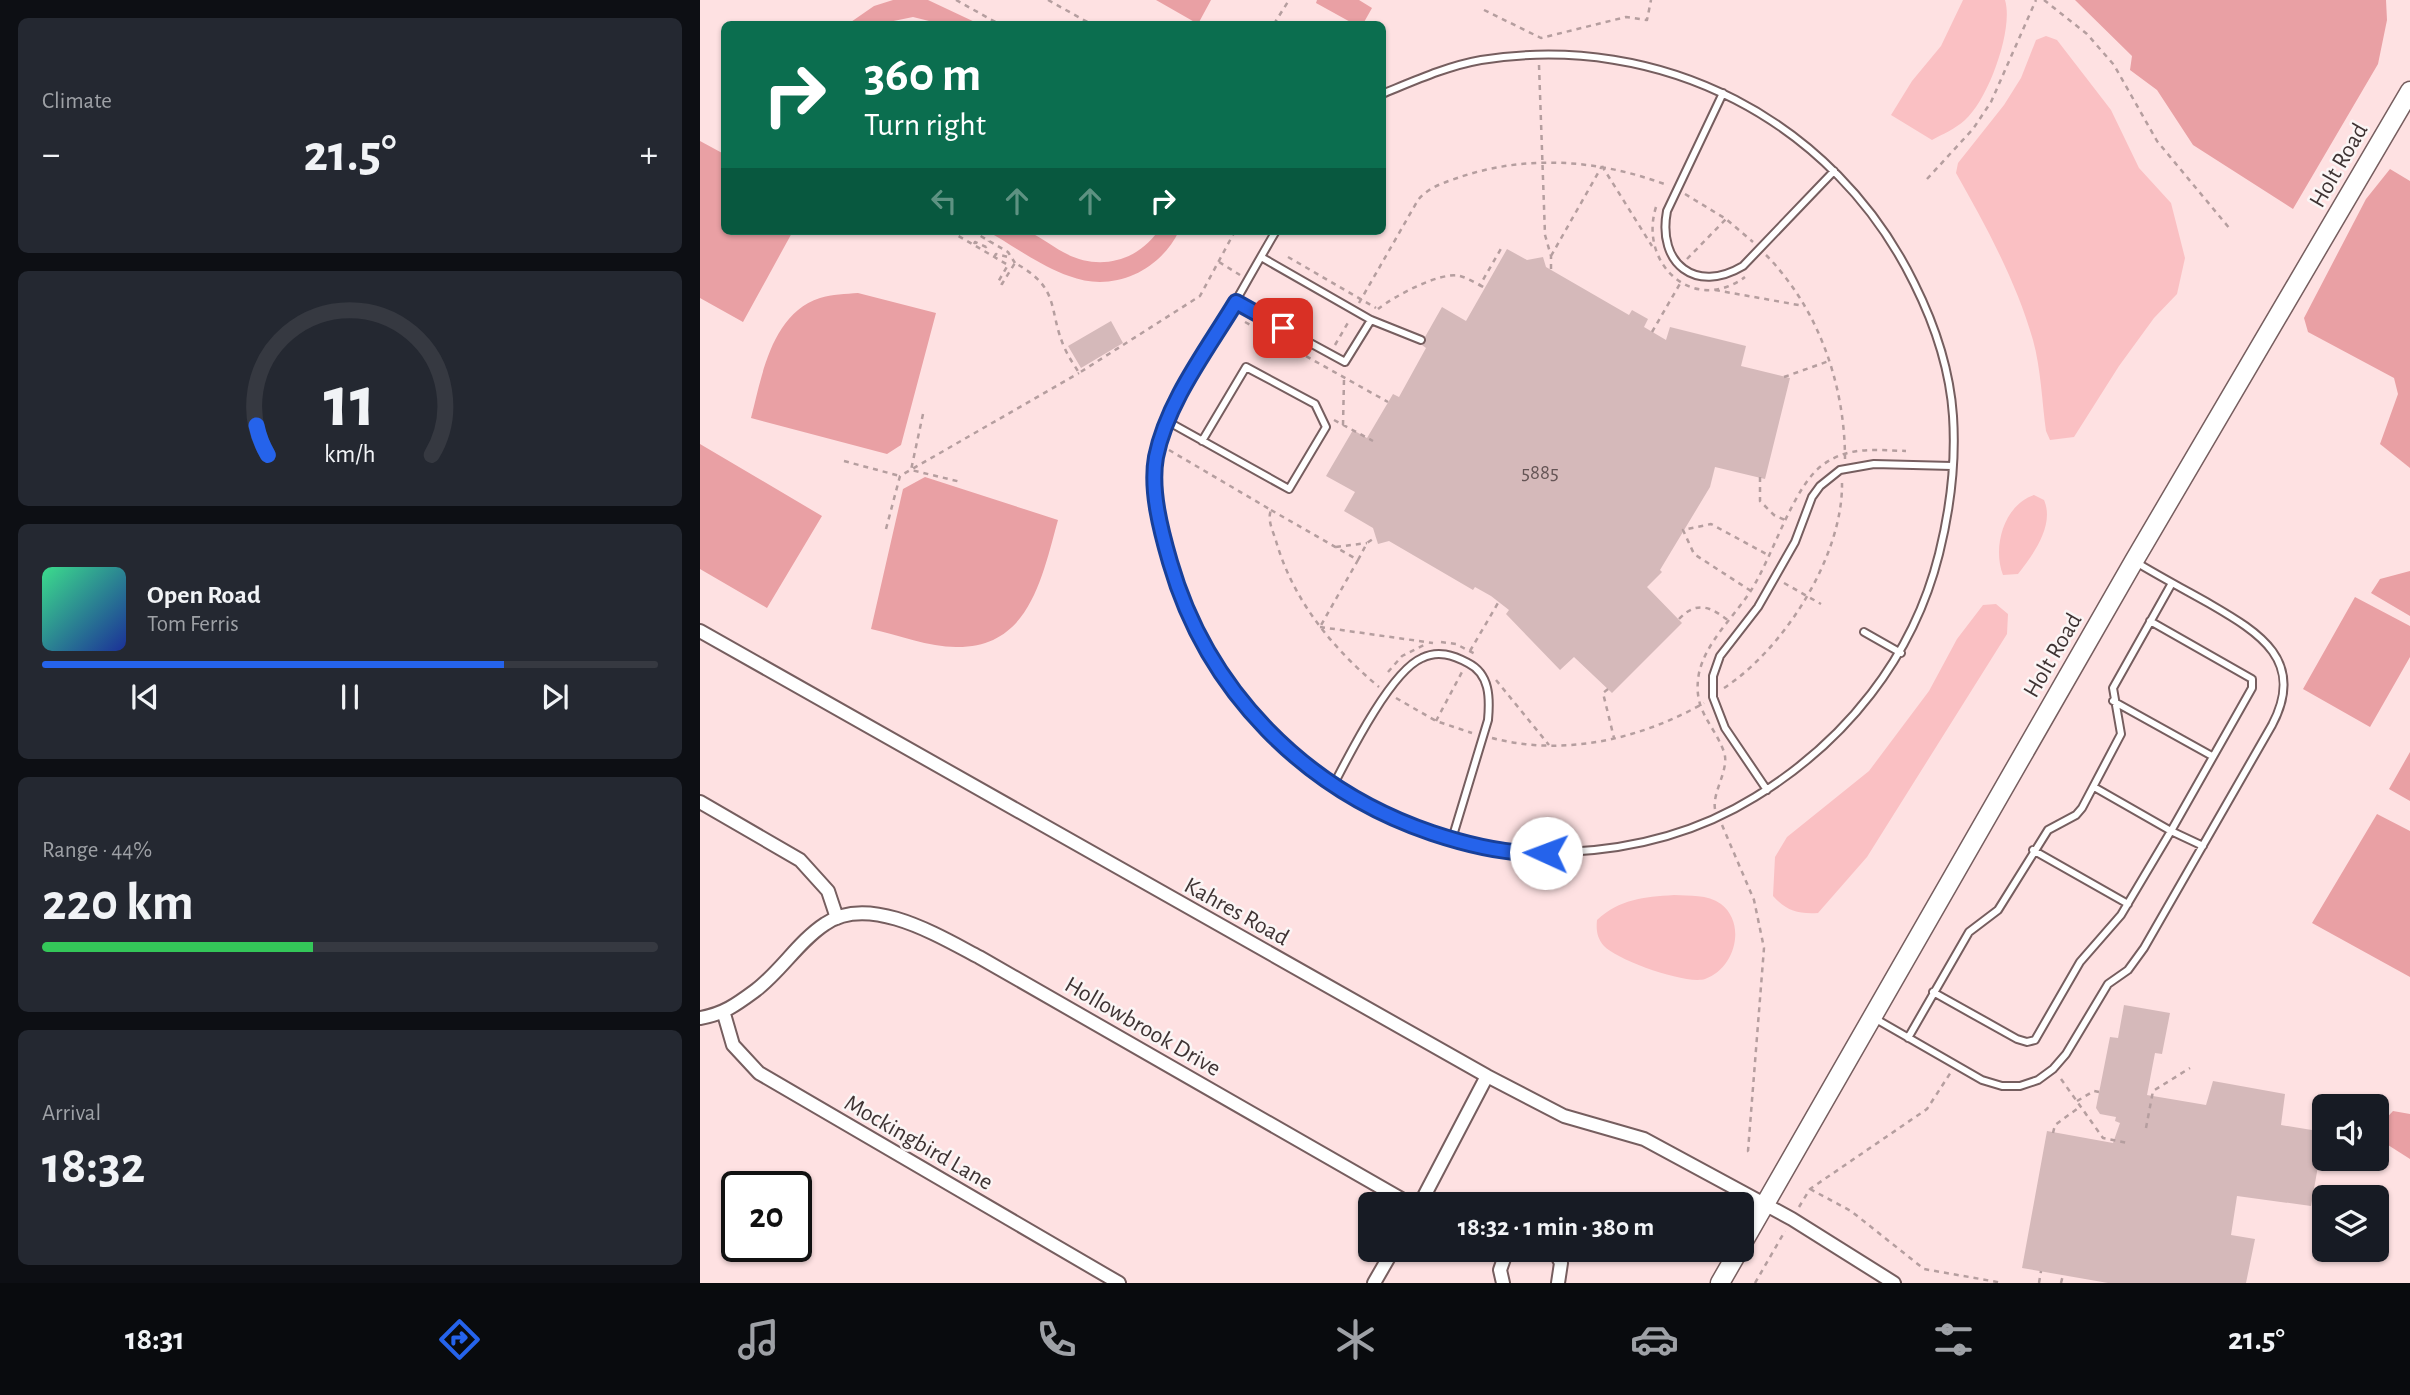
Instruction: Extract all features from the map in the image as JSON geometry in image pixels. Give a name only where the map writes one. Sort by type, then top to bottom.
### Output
[{"type":"main road","name":"Holt Road","points":[[1754,1223],[2134,561],[2410,91]]},
{"type":"main road","name":"Holt Road","points":[[1720,1283],[1732,1262]]},
{"type":"street","name":"Kahres Road","points":[[700,631],[1487,1076],[1564,1116],[1644,1139],[1765,1204],[1894,1283]]},
{"type":"street","points":[[700,802],[800,860],[828,891],[840,916],[825,923],[777,974],[723,1014],[700,1018]]},
{"type":"street","name":"Hollowbrook Drive","points":[[840,916],[891,918],[915,924],[991,964],[1389,1192]]},
{"type":"street","name":"Mockingbird Lane","points":[[723,1014],[733,1045],[760,1073],[1119,1283]]},
{"type":"street","points":[[1426,1192],[1487,1076]]},
{"type":"street","points":[[1374,1283],[1387,1262]]},
{"type":"street","points":[[1501,1262],[1503,1283]]},
{"type":"street","points":[[1558,1283],[1560,1262]]},
{"type":"lane","points":[[1274,235],[1167,421],[1156,459],[1156,490],[1163,539],[1188,615],[1206,650],[1257,722],[1297,761],[1333,786],[1402,823],[1452,839],[1521,855],[1636,845],[1700,826],[1728,814],[1767,790],[1840,732],[1901,653],[1935,571],[1948,517],[1952,466],[1953,414],[1928,312],[1900,256],[1866,205],[1834,171],[1779,124],[1723,93],[1678,74],[1627,60],[1539,55],[1478,61],[1422,77],[1386,92]]},
{"type":"lane","points":[[1723,93],[1667,211],[1664,228],[1666,245],[1681,268],[1710,278],[1730,274],[1743,266],[1834,171]]},
{"type":"lane","points":[[1261,257],[1371,320],[1421,340]]},
{"type":"lane","points":[[1236,302],[1345,362],[1371,320]]},
{"type":"lane","points":[[1167,421],[1202,441],[1289,489],[1326,427],[1315,404],[1246,368],[1202,441]]},
{"type":"lane","points":[[1767,790],[1725,728],[1713,697],[1713,676],[1720,656],[1758,607],[1795,542],[1812,497],[1820,486],[1844,469],[1874,464],[1952,466]]},
{"type":"lane","points":[[1872,1017],[1982,1080],[2002,1086],[2020,1086],[2038,1080],[2053,1069],[2108,984],[2128,970],[2144,948],[2203,846],[2279,711],[2284,682],[2281,668],[2268,643],[2246,625],[2134,561]]},
{"type":"lane","points":[[1908,1038],[1969,932],[1998,910],[2033,850],[2048,830],[2076,815],[2094,787],[2121,734],[2113,701],[2113,688],[2172,583]]},
{"type":"lane","points":[[1933,992],[2017,1039],[2027,1042],[2035,1040],[2086,953],[2127,904],[2171,831],[2253,683],[2150,621]]},
{"type":"lane","points":[[1864,632],[1901,653]]},
{"type":"lane","points":[[1333,786],[1352,749],[1405,669],[1421,658],[1436,654],[1454,655],[1473,665],[1486,680],[1490,700],[1483,736],[1452,839]]},
{"type":"lane","points":[[2113,701],[2212,756]]},
{"type":"lane","points":[[2094,787],[2203,846]]},
{"type":"lane","points":[[2033,850],[2127,904]]},
{"type":"path","points":[[956,0],[994,21]]},
{"type":"path","points":[[965,5],[968,0]]},
{"type":"path","points":[[1048,0],[1086,21]]},
{"type":"path","points":[[1276,21],[1289,0]]},
{"type":"path","points":[[1484,10],[1539,37],[1626,17],[1647,20],[1651,0]]},
{"type":"path","points":[[1927,179],[1973,129],[1991,102],[2036,0]]},
{"type":"path","points":[[2043,0],[2087,34],[2114,65],[2157,141],[2230,229]]},
{"type":"path","points":[[1539,37],[1545,234],[1551,256],[1551,274]]},
{"type":"path","points":[[1271,510],[1269,519],[1283,565],[1320,627],[1342,654],[1379,687],[1436,721],[1492,738],[1549,745],[1614,738],[1664,723],[1713,697],[1734,682],[1768,650],[1807,596],[1834,531],[1844,469],[1842,416],[1829,361],[1804,306],[1768,257],[1726,219],[1665,185],[1602,166],[1542,163],[1511,165],[1466,175],[1423,194],[1323,367]]},
{"type":"path","points":[[1602,166],[1605,175],[1654,247],[1662,265],[1681,282],[1804,306]]},
{"type":"path","points":[[1551,256],[1602,166]]},
{"type":"path","points":[[1664,190],[1665,185]]},
{"type":"path","points":[[1654,247],[1652,220],[1660,199]]},
{"type":"path","points":[[959,235],[1008,264],[998,282],[1002,284],[1015,263]]},
{"type":"path","points":[[978,235],[1008,252],[1015,263],[1037,275],[1055,305],[1065,348],[1079,373]]},
{"type":"path","points":[[844,461],[900,476],[1079,373],[1200,296],[1233,235]]},
{"type":"path","points":[[973,244],[975,242],[986,247],[989,241]]},
{"type":"path","points":[[1378,309],[1392,298],[1433,280],[1457,275],[1485,288],[1480,285],[1502,247]]},
{"type":"path","points":[[994,257],[996,254],[1012,258]]},
{"type":"path","points":[[1288,257],[1384,314]]},
{"type":"path","points":[[1759,265],[1768,257]]},
{"type":"path","points":[[1219,262],[1248,279]]},
{"type":"path","points":[[1714,290],[1738,283],[1750,274]]},
{"type":"path","points":[[1245,322],[1388,402]]},
{"type":"path","points":[[1784,377],[1829,361]]},
{"type":"path","points":[[1343,425],[1344,379]]},
{"type":"path","points":[[911,470],[923,414]]},
{"type":"path","points":[[1334,420],[1373,441]]},
{"type":"path","points":[[1160,445],[1358,561]]},
{"type":"path","points":[[911,470],[961,482]]},
{"type":"path","points":[[886,529],[900,476]]},
{"type":"path","points":[[1760,477],[1760,501],[1768,510],[1787,521]]},
{"type":"path","points":[[1751,591],[1694,554],[1683,530],[1711,524],[1770,556]]},
{"type":"path","points":[[1334,547],[1367,543],[1376,537]]},
{"type":"path","points":[[1320,627],[1367,543]]},
{"type":"path","points":[[1762,571],[1821,604]]},
{"type":"path","points":[[1471,651],[1498,603]]},
{"type":"path","points":[[1679,620],[1693,608],[1702,606],[1713,609],[1729,621]]},
{"type":"path","points":[[1320,627],[1455,644],[1471,651],[1482,661]]},
{"type":"path","points":[[1379,687],[1402,656],[1433,643]]},
{"type":"path","points":[[1436,721],[1462,671]]},
{"type":"path","points":[[1499,693],[1494,678],[1549,745]]},
{"type":"path","points":[[1608,689],[1603,693],[1614,738]]},
{"type":"path","points":[[1492,738],[1495,727]]},
{"type":"path","points":[[1755,1283],[1810,1189],[1927,1108],[1955,1064]]},
{"type":"path","points":[[2146,1128],[2153,1091],[2190,1068]]},
{"type":"path","points":[[2062,1079],[2103,1138],[2128,1143]]},
{"type":"path","points":[[2077,1101],[2094,1091],[2099,1092]]},
{"type":"path","points":[[2053,1133],[2055,1125],[2081,1106]]},
{"type":"path","points":[[1810,1189],[1851,1211],[1924,1269],[2003,1283]]},
{"type":"path","points":[[2039,1283],[2041,1271]]},
{"type":"path","points":[[2061,1283],[2063,1275]]},
{"type":"shaded area","points":[[893,0],[928,0],[973,21],[929,21],[913,17],[894,21],[852,21],[874,6]]},
{"type":"shaded area","points":[[1156,0],[1211,0],[1200,21],[1193,21]]},
{"type":"shaded area","points":[[1317,0],[1359,0],[1372,8],[1365,21],[1349,21],[1316,3]]},
{"type":"shaded area","points":[[1963,0],[2005,0],[2006,28],[1990,81],[1974,110],[1957,126],[1932,140],[1891,115],[1912,81],[1941,46]]},
{"type":"shaded area","points":[[2075,0],[2386,0],[2387,20],[2378,64],[2293,209],[2193,145],[2157,90],[2130,70],[2132,56]]},
{"type":"shaded area","points":[[2046,36],[2057,40],[2111,110],[2139,168],[2171,203],[2185,258],[2177,294],[2154,318],[2119,366],[2074,437],[2050,440],[2046,431],[2036,351],[2026,318],[1999,254],[1956,173],[1958,163],[2004,105],[2021,78],[2036,40]]},
{"type":"shaded area","points":[[700,141],[721,152],[721,235],[791,235],[743,322],[700,298]]},
{"type":"shaded area","points":[[2390,169],[2410,181],[2410,468],[2380,444],[2398,394],[2394,378],[2308,332],[2304,318],[2366,199]]},
{"type":"shaded area","points":[[994,235],[1035,235],[1076,258],[1102,262],[1127,257],[1155,235],[1176,235],[1159,258],[1147,268],[1117,280],[1085,281],[1037,261]]},
{"type":"shaded area","points":[[858,293],[936,313],[901,445],[887,454],[751,418],[771,348],[790,318],[803,306],[820,298]]},
{"type":"shaded area","points":[[700,444],[822,516],[767,608],[700,569]]},
{"type":"shaded area","points":[[925,477],[1058,520],[1046,564],[1029,605],[1017,622],[1001,636],[981,644],[956,647],[935,645],[871,629],[903,489]]},
{"type":"shaded area","points":[[2034,495],[2044,500],[2047,510],[2045,529],[2018,574],[2003,575],[1999,552],[2003,528],[2015,508]]},
{"type":"shaded area","points":[[2410,571],[2410,616],[2371,593],[2380,579]]},
{"type":"shaded area","points":[[2355,597],[2410,626],[2410,657],[2370,727],[2303,689]]},
{"type":"shaded area","points":[[1996,604],[2008,614],[2007,634],[1867,857],[1818,913],[1798,912],[1783,905],[1773,896],[1775,857],[1787,837],[1869,771],[1929,691],[1957,639],[1983,605]]},
{"type":"shaded area","points":[[2410,752],[2410,801],[2389,789]]},
{"type":"shaded area","points":[[2377,814],[2410,831],[2410,977],[2312,923]]},
{"type":"shaded area","points":[[1674,895],[1698,896],[1716,901],[1729,913],[1734,923],[1734,945],[1730,956],[1724,966],[1705,979],[1668,975],[1637,964],[1611,952],[1598,937],[1597,920],[1623,903]]},
{"type":"shaded area","points":[[2393,1111],[2410,1114],[2410,1159],[2389,1146],[2389,1115]]},
{"type":"building","points":[[1507,249],[1527,260],[1543,257],[1546,267],[1629,315],[1632,310],[1648,319],[1644,327],[1666,340],[1670,327],[1746,346],[1741,366],[1790,378],[1765,479],[1715,467],[1710,487],[1660,570],[1662,572],[1647,587],[1682,623],[1612,693],[1574,657],[1560,670],[1506,614],[1509,610],[1491,596],[1475,587],[1473,590],[1389,541],[1378,544],[1373,528],[1344,511],[1355,492],[1326,476],[1353,430],[1367,438],[1393,394],[1399,397],[1426,348],[1422,345],[1426,341],[1425,337],[1442,307],[1466,321]]},
{"type":"building","points":[[1111,321],[1123,343],[1081,368],[1068,346]]},
{"type":"building","points":[[2124,1005],[2170,1013],[2162,1054],[2155,1053],[2147,1095],[2206,1105],[2213,1081],[2285,1094],[2281,1125],[2312,1130],[2312,1171],[2317,1171],[2315,1185],[2312,1185],[2311,1206],[2237,1196],[2231,1235],[2255,1239],[2246,1283],[2108,1283],[2022,1268],[2047,1131],[2113,1143],[2120,1123],[2115,1121],[2116,1117],[2100,1114],[2096,1108],[2110,1037],[2118,1038]]},
{"type":"route","points":[[1283,328],[1236,302],[1167,421],[1156,459],[1156,490],[1163,539],[1188,615],[1206,650],[1257,722],[1297,761],[1333,786],[1402,823],[1452,839],[1521,855],[1546,853]]}]
